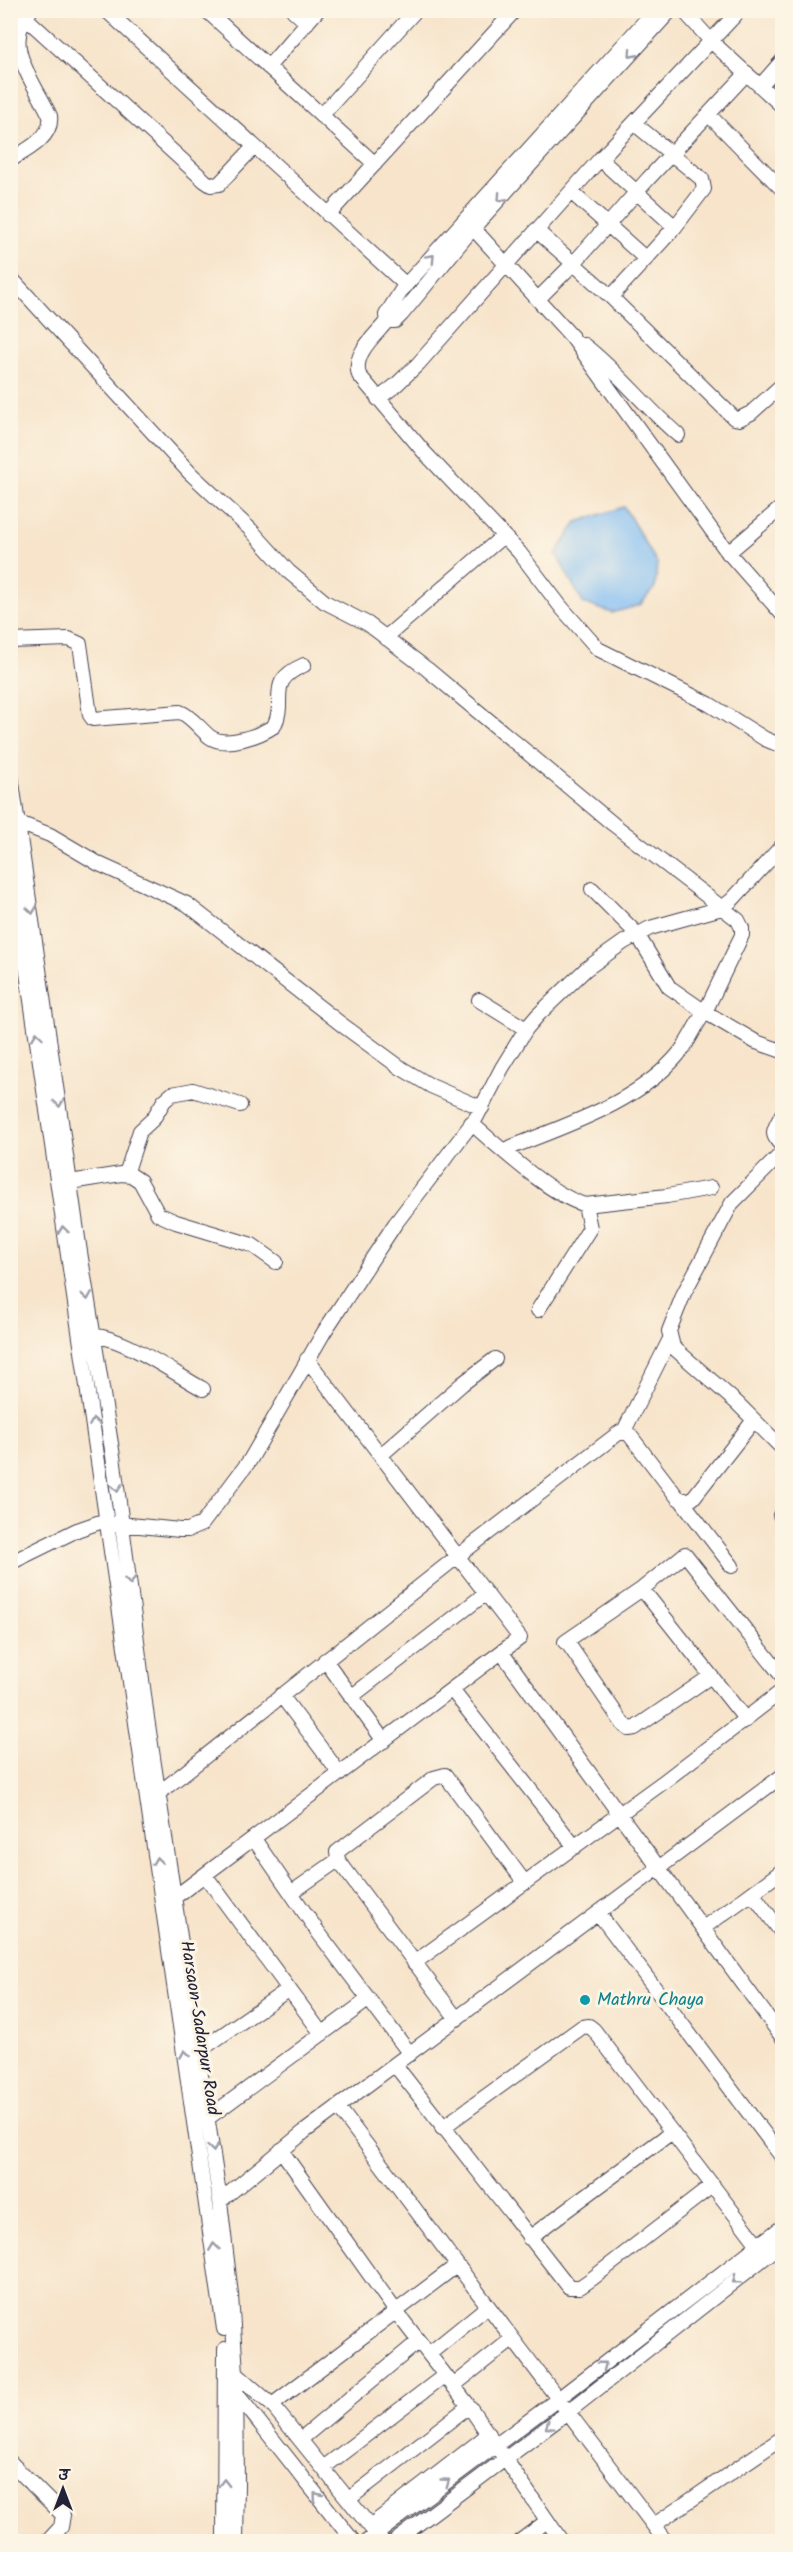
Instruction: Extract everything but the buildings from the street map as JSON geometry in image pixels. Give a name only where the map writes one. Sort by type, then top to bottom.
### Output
[{"type":"street","points":[[106,10],[253,148],[406,285]]},
{"type":"street","points":[[206,10],[375,164]]},
{"type":"street","points":[[293,10],[307,23]]},
{"type":"street","points":[[268,67],[318,10]]},
{"type":"street","points":[[321,116],[416,10]]},
{"type":"street","points":[[328,215],[514,10]]},
{"type":"street","points":[[655,10],[567,116],[480,213],[406,285],[386,315],[387,321],[357,361],[359,375],[424,452],[503,536],[598,649],[709,705],[765,739],[783,746]]},
{"type":"street","points":[[567,116],[671,10]]},
{"type":"street","points":[[683,10],[712,42],[783,106]]},
{"type":"street","points":[[378,399],[410,372],[600,159],[741,10]]},
{"type":"street","points":[[10,160],[48,133],[51,120],[22,66],[16,47],[16,30],[24,13],[173,154],[210,185],[219,184],[253,148]]},
{"type":"street","points":[[761,84],[783,61]]},
{"type":"street","points":[[539,298],[574,263],[747,73]]},
{"type":"street","points":[[709,115],[783,189]]},
{"type":"street","points":[[611,297],[675,227],[702,193],[704,184],[673,154],[635,124]]},
{"type":"street","points":[[600,159],[675,227]]},
{"type":"street","points":[[570,192],[646,259]]},
{"type":"street","points":[[387,321],[395,321],[402,314],[473,228],[480,213]]},
{"type":"street","points":[[473,228],[573,337],[728,553],[783,614]]},
{"type":"street","points":[[536,230],[611,297],[734,418],[739,419],[751,413],[783,385]]},
{"type":"street","points":[[10,277],[190,473],[251,530],[289,572],[325,602],[354,616],[427,669],[613,824],[738,920],[742,932],[705,1012],[680,1052],[627,1095],[575,1121],[504,1150]]},
{"type":"street","points":[[573,337],[609,365],[648,408],[678,435]]},
{"type":"street","points":[[728,553],[783,507]]},
{"type":"street","points":[[386,638],[503,536]]},
{"type":"street","points":[[10,641],[69,639],[80,644],[90,715],[93,719],[180,712],[208,735],[221,742],[232,742],[274,726],[282,680],[288,673],[304,665]]},
{"type":"street","points":[[10,769],[94,1336],[115,1522]]},
{"type":"street","points":[[19,824],[50,835],[99,864],[164,891],[194,908],[341,1024],[401,1068],[431,1086],[482,1108]]},
{"type":"street","points":[[10,1563],[83,1527],[115,1522],[188,1530],[202,1524],[250,1460],[307,1359],[395,1224],[482,1108],[526,1029],[545,1007],[586,969],[637,934],[660,925],[722,908],[783,846]]},
{"type":"street","points":[[10,856],[67,1256],[115,1522]]},
{"type":"street","points":[[592,889],[637,934],[669,987],[705,1012],[756,1042],[783,1051]]},
{"type":"street","points":[[479,1000],[526,1029]]},
{"type":"street","points":[[126,1174],[140,1131],[153,1119],[164,1101],[172,1094],[182,1090],[199,1091],[240,1105]]},
{"type":"street","points":[[783,1114],[773,1133],[773,1137],[783,1146]]},
{"type":"street","points":[[471,1124],[543,1181],[585,1205],[668,1196],[711,1188]]},
{"type":"street","points":[[159,1793],[458,1556],[624,1431],[669,1341],[670,1324],[728,1209],[748,1185],[783,1153]]},
{"type":"street","points":[[70,1182],[126,1174],[140,1181],[155,1210],[166,1218],[252,1245],[276,1262]]},
{"type":"street","points":[[110,1176],[130,1185],[152,1203]]},
{"type":"street","points":[[538,1310],[590,1228],[585,1205]]},
{"type":"street","points":[[94,1336],[105,1337],[121,1344],[203,1389]]},
{"type":"street","points":[[669,1341],[783,1448]]},
{"type":"street","points":[[175,1897],[518,1642],[520,1636],[485,1594],[307,1359]]},
{"type":"street","points":[[381,1455],[462,1384],[495,1359]]},
{"type":"street","points":[[682,1501],[689,1501],[693,1498],[754,1420]]},
{"type":"street","points":[[624,1431],[630,1434],[732,1566]]},
{"type":"street","name":"Harsaon-Sadarpur Road","points":[[115,1522],[199,2051],[231,2295],[224,2541]]},
{"type":"street","name":"Harsaon-Sadarpur Road","points":[[115,1522],[217,2268],[229,2373],[236,2392],[236,2541]]},
{"type":"street","points":[[711,1676],[635,1728],[629,1729],[623,1724],[567,1644],[685,1554],[783,1676]]},
{"type":"street","points":[[642,1589],[746,1720]]},
{"type":"street","points":[[351,1697],[485,1594]]},
{"type":"street","points":[[502,1653],[783,2037]]},
{"type":"street","points":[[325,1660],[384,1740]]},
{"type":"street","points":[[452,1690],[575,1847]]},
{"type":"street","points":[[414,1963],[575,1847],[783,1691]]},
{"type":"street","points":[[281,1695],[340,1774]]},
{"type":"street","points":[[456,2019],[338,1860],[336,1855],[339,1849],[434,1778],[445,1774],[525,1882]]},
{"type":"street","points":[[220,2200],[280,2150],[783,1776]]},
{"type":"street","points":[[254,1839],[410,2054]]},
{"type":"street","points":[[291,1893],[338,1860]]},
{"type":"street","points":[[703,1928],[783,1871]]},
{"type":"street","points":[[205,1875],[322,2034]]},
{"type":"street","points":[[748,1896],[756,1899],[783,1933]]},
{"type":"street","points":[[598,1914],[781,2152]]},
{"type":"street","points":[[199,2051],[289,1989]]},
{"type":"street","points":[[208,2118],[369,1999]]},
{"type":"street","points":[[442,2128],[585,2026],[594,2030],[758,2245]]},
{"type":"street","points":[[395,2065],[568,2288],[580,2287],[713,2185]]},
{"type":"street","points":[[338,2107],[666,2541]]},
{"type":"street","points":[[530,2238],[672,2132]]},
{"type":"street","points":[[280,2150],[397,2313],[469,2406],[562,2541]]},
{"type":"street","points":[[229,2373],[272,2405],[348,2499],[373,2536],[492,2440],[558,2400],[783,2227]]},
{"type":"street","points":[[394,2541],[568,2412],[783,2244]]},
{"type":"street","points":[[272,2405],[397,2313],[456,2266]]},
{"type":"street","points":[[429,2354],[487,2307]]},
{"type":"street","points":[[323,2468],[512,2339]]},
{"type":"street","points":[[301,2439],[419,2341]]},
{"type":"street","points":[[236,2392],[354,2541]]},
{"type":"street","points":[[348,2499],[469,2406]]},
{"type":"street","points":[[654,2525],[783,2438]]},
{"type":"street","points":[[10,2462],[63,2515],[61,2527],[48,2541]]},
{"type":"street","points":[[519,2541],[547,2521]]},
{"type":"water","points":[[624,507],[657,563],[655,587],[640,605],[612,613],[583,603],[556,554],[577,522]]},
{"type":"place","name":"Mathru Chaya","points":[[585,2000]]}]
